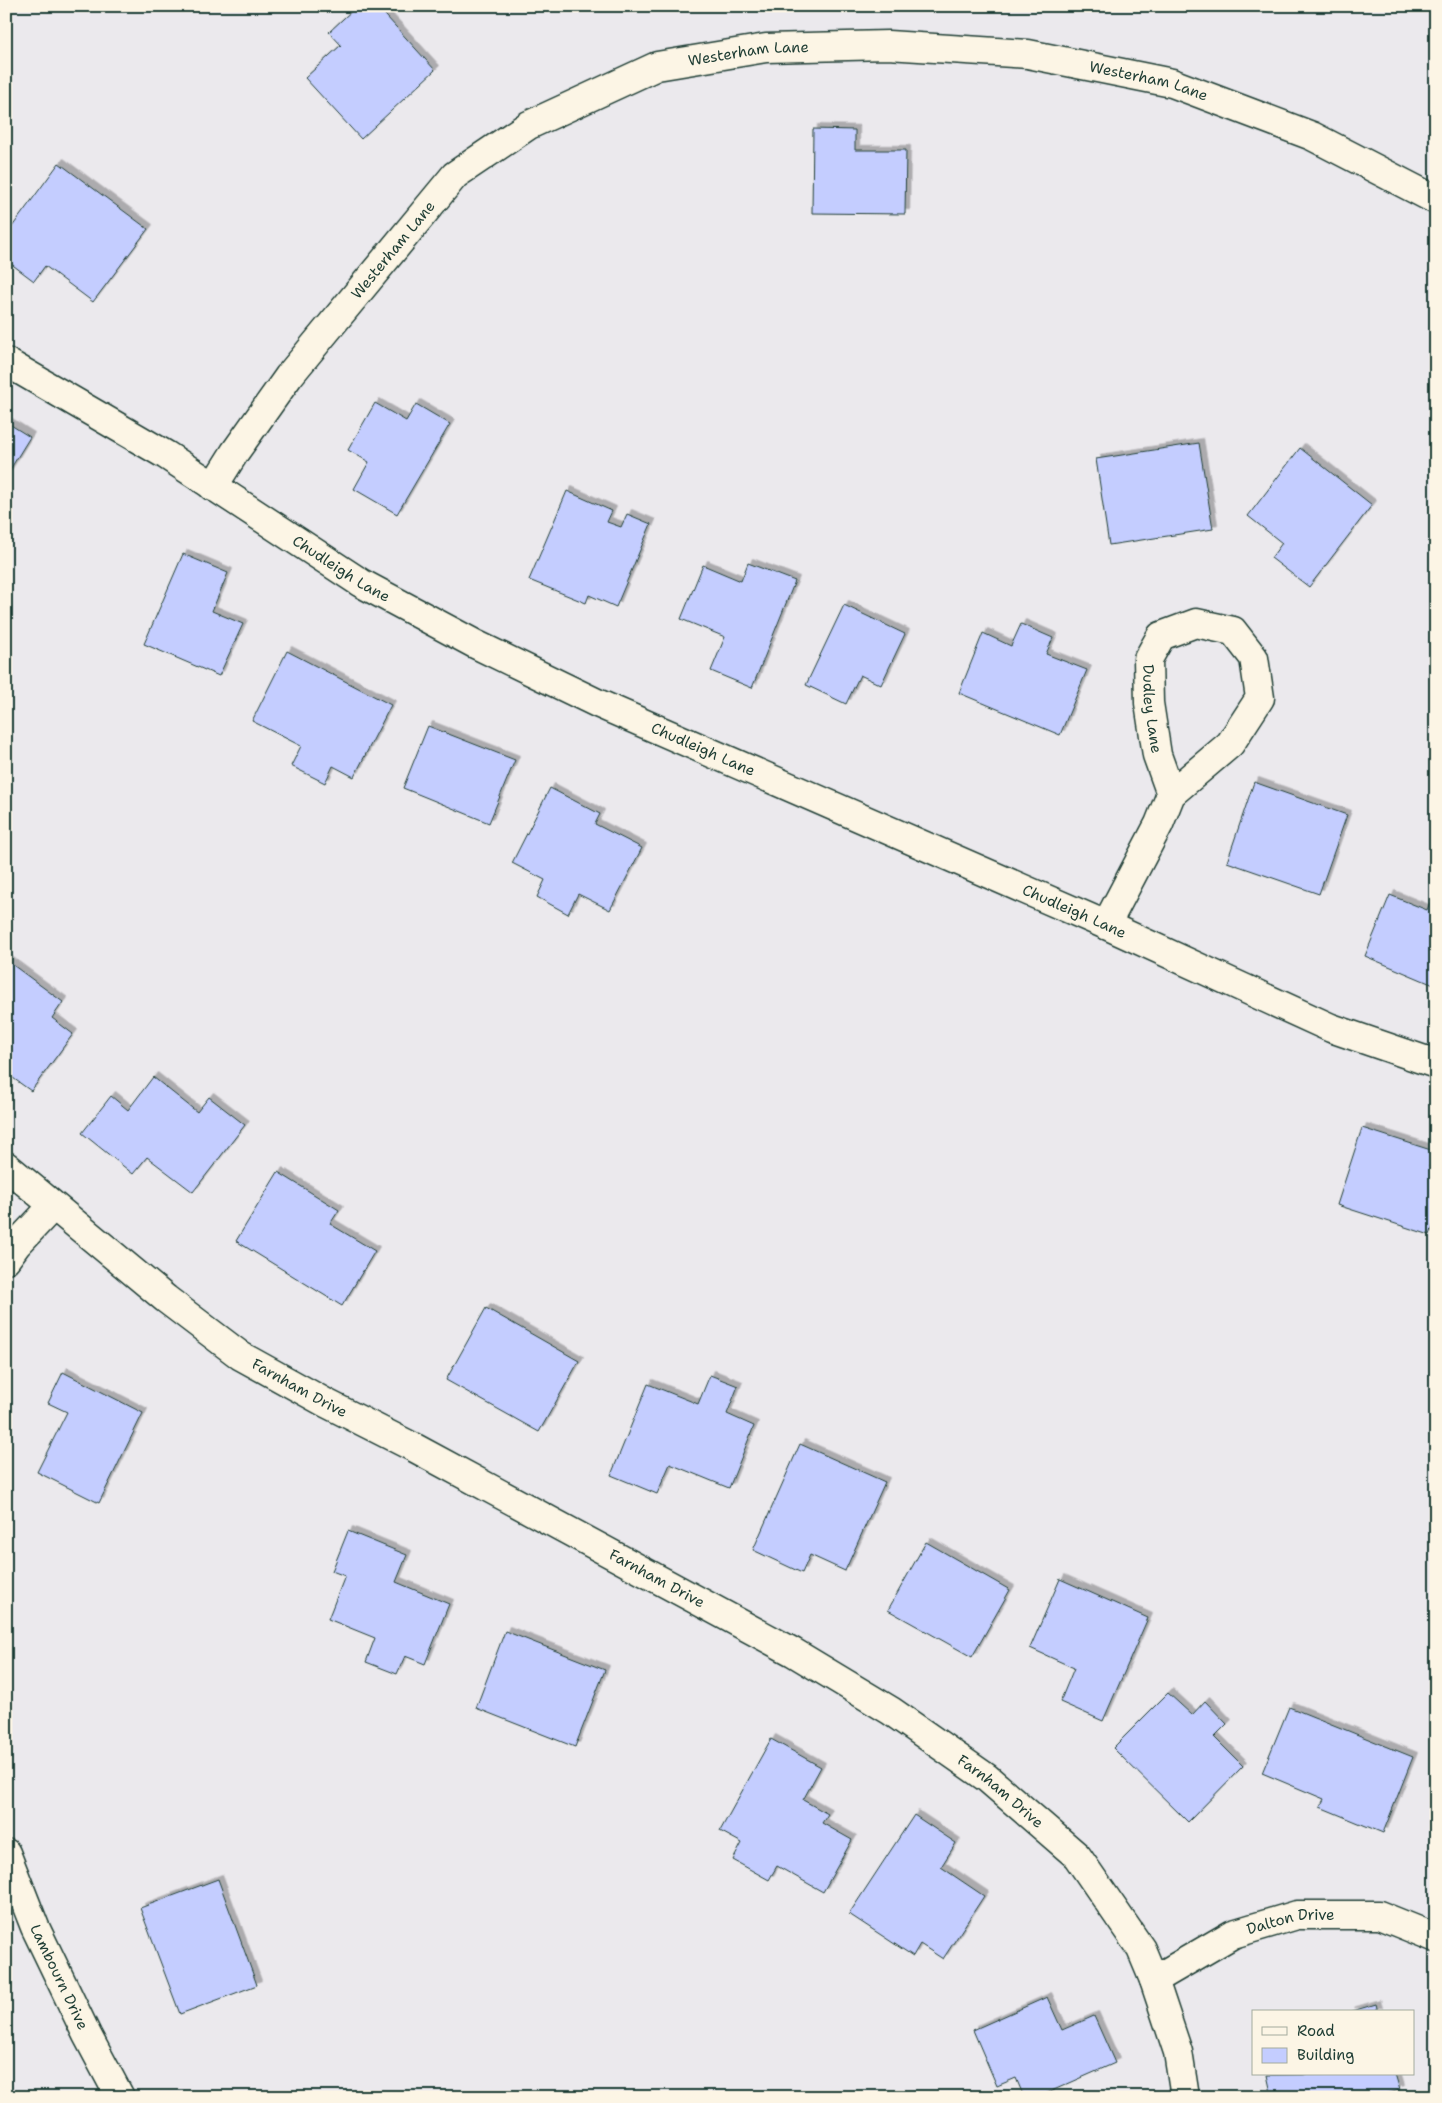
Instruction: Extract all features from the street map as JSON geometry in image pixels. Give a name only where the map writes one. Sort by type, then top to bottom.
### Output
[{"type":"street","name":"Westerham Lane","points":[[213,487],[234,452],[290,376],[455,175],[529,125],[657,66],[766,48],[888,45],[1028,54],[1172,84],[1312,136],[1436,200]]},
{"type":"street","name":"Chudleigh Lane","points":[[6,362],[166,456],[361,582],[475,644],[597,703],[1106,924],[1331,1028],[1436,1064]]},
{"type":"street","name":"Dudley Lane","points":[[1106,924],[1159,824],[1171,794],[1230,744],[1260,698],[1254,658],[1233,631],[1196,623],[1161,636],[1148,659],[1149,703],[1157,755],[1171,794]]},
{"type":"street","name":"Farnham Drive","points":[[6,1166],[166,1299],[241,1356],[793,1652],[891,1711],[987,1778],[1077,1856],[1141,1949],[1154,1980],[1178,2052],[1185,2097]]},
{"type":"street","points":[[6,1259],[17,1244],[53,1206]]},
{"type":"street","name":"Lambourn Drive","points":[[6,1853],[35,1927],[87,2035],[120,2097]]},
{"type":"street","name":"Dalton Drive","points":[[1154,1980],[1233,1934],[1297,1915],[1379,1915],[1436,1938]]},
{"type":"building","points":[[357,6],[377,6],[435,70],[361,139],[305,78],[341,45],[329,32]]},
{"type":"building","points":[[813,129],[855,130],[855,150],[906,150],[905,214],[812,213]]},
{"type":"building","points":[[59,163],[148,229],[93,302],[45,266],[34,281],[6,260],[6,235]]},
{"type":"building","points":[[375,403],[406,421],[416,404],[450,424],[397,514],[354,489],[369,462],[348,450]]},
{"type":"building","points":[[6,422],[30,437],[6,476]]},
{"type":"building","points":[[1199,443],[1213,529],[1109,545],[1096,459]]},
{"type":"building","points":[[1300,448],[1372,505],[1309,587],[1271,558],[1282,543],[1248,516]]},
{"type":"building","points":[[567,491],[612,511],[607,522],[621,527],[627,514],[651,524],[616,607],[589,595],[586,603],[529,580]]},
{"type":"building","points":[[183,554],[228,573],[212,611],[243,624],[219,676],[144,644]]},
{"type":"building","points":[[748,563],[795,581],[752,688],[711,671],[725,637],[681,619],[703,565],[741,581]]},
{"type":"building","points":[[844,605],[905,634],[881,685],[860,675],[846,704],[806,685]]},
{"type":"building","points":[[1021,624],[1053,638],[1046,654],[1087,670],[1060,735],[959,693],[983,633],[1011,646]]},
{"type":"building","points":[[287,651],[391,705],[354,777],[333,766],[325,783],[291,766],[301,746],[252,721]]},
{"type":"building","points":[[428,726],[515,760],[489,823],[403,788]]},
{"type":"building","points":[[1254,782],[1347,815],[1319,894],[1227,862]]},
{"type":"building","points":[[550,788],[600,814],[595,824],[642,848],[610,910],[578,894],[568,914],[537,897],[545,880],[512,863]]},
{"type":"building","points":[[1436,888],[1436,986],[1365,956],[1390,895],[1427,910]]},
{"type":"building","points":[[6,960],[63,1002],[52,1018],[73,1034],[31,1091],[6,1073]]},
{"type":"building","points":[[153,1077],[197,1112],[209,1097],[245,1125],[193,1192],[147,1157],[133,1174],[82,1133],[111,1096],[128,1110]]},
{"type":"building","points":[[1362,1128],[1434,1151],[1429,1167],[1436,1169],[1436,1217],[1430,1235],[1337,1205]]},
{"type":"building","points":[[278,1172],[339,1210],[330,1224],[375,1251],[342,1306],[236,1241]]},
{"type":"building","points":[[486,1308],[579,1361],[539,1432],[446,1380]]},
{"type":"building","points":[[63,1372],[143,1413],[99,1503],[37,1472],[67,1412],[48,1403]]},
{"type":"building","points":[[710,1375],[738,1386],[727,1414],[754,1426],[729,1488],[670,1464],[657,1494],[611,1475],[648,1384],[698,1404]]},
{"type":"building","points":[[800,1444],[885,1482],[845,1571],[810,1555],[802,1573],[753,1550]]},
{"type":"building","points":[[348,1531],[407,1555],[396,1582],[449,1604],[425,1664],[405,1656],[397,1674],[366,1662],[375,1638],[328,1619],[345,1576],[332,1571]]},
{"type":"building","points":[[926,1542],[1010,1590],[972,1657],[888,1610]]},
{"type":"building","points":[[1060,1579],[1148,1618],[1103,1721],[1060,1702],[1074,1668],[1030,1648]]},
{"type":"building","points":[[505,1631],[605,1670],[575,1747],[476,1708]]},
{"type":"building","points":[[1168,1693],[1192,1715],[1205,1701],[1227,1724],[1214,1737],[1243,1766],[1188,1822],[1113,1748]]},
{"type":"building","points":[[1289,1707],[1413,1757],[1383,1833],[1320,1807],[1324,1799],[1262,1773]]},
{"type":"building","points":[[771,1739],[821,1767],[803,1800],[828,1814],[822,1823],[852,1840],[823,1892],[777,1866],[769,1880],[733,1860],[742,1843],[720,1831]]},
{"type":"building","points":[[1436,1788],[1436,1811],[1429,1808]]},
{"type":"building","points":[[914,1815],[956,1843],[941,1867],[984,1896],[943,1959],[920,1944],[913,1956],[849,1914]]},
{"type":"building","points":[[218,1879],[257,1985],[180,2014],[140,1908]]},
{"type":"building","points":[[1047,1997],[1062,2030],[1094,2016],[1115,2063],[1038,2097],[1024,2097],[1016,2078],[997,2086],[973,2030]]},
{"type":"building","points":[[1376,2004],[1378,2010],[1356,2010]]},
{"type":"building","points":[[1267,2076],[1396,2076],[1400,2090],[1374,2097],[1272,2097]]}]
